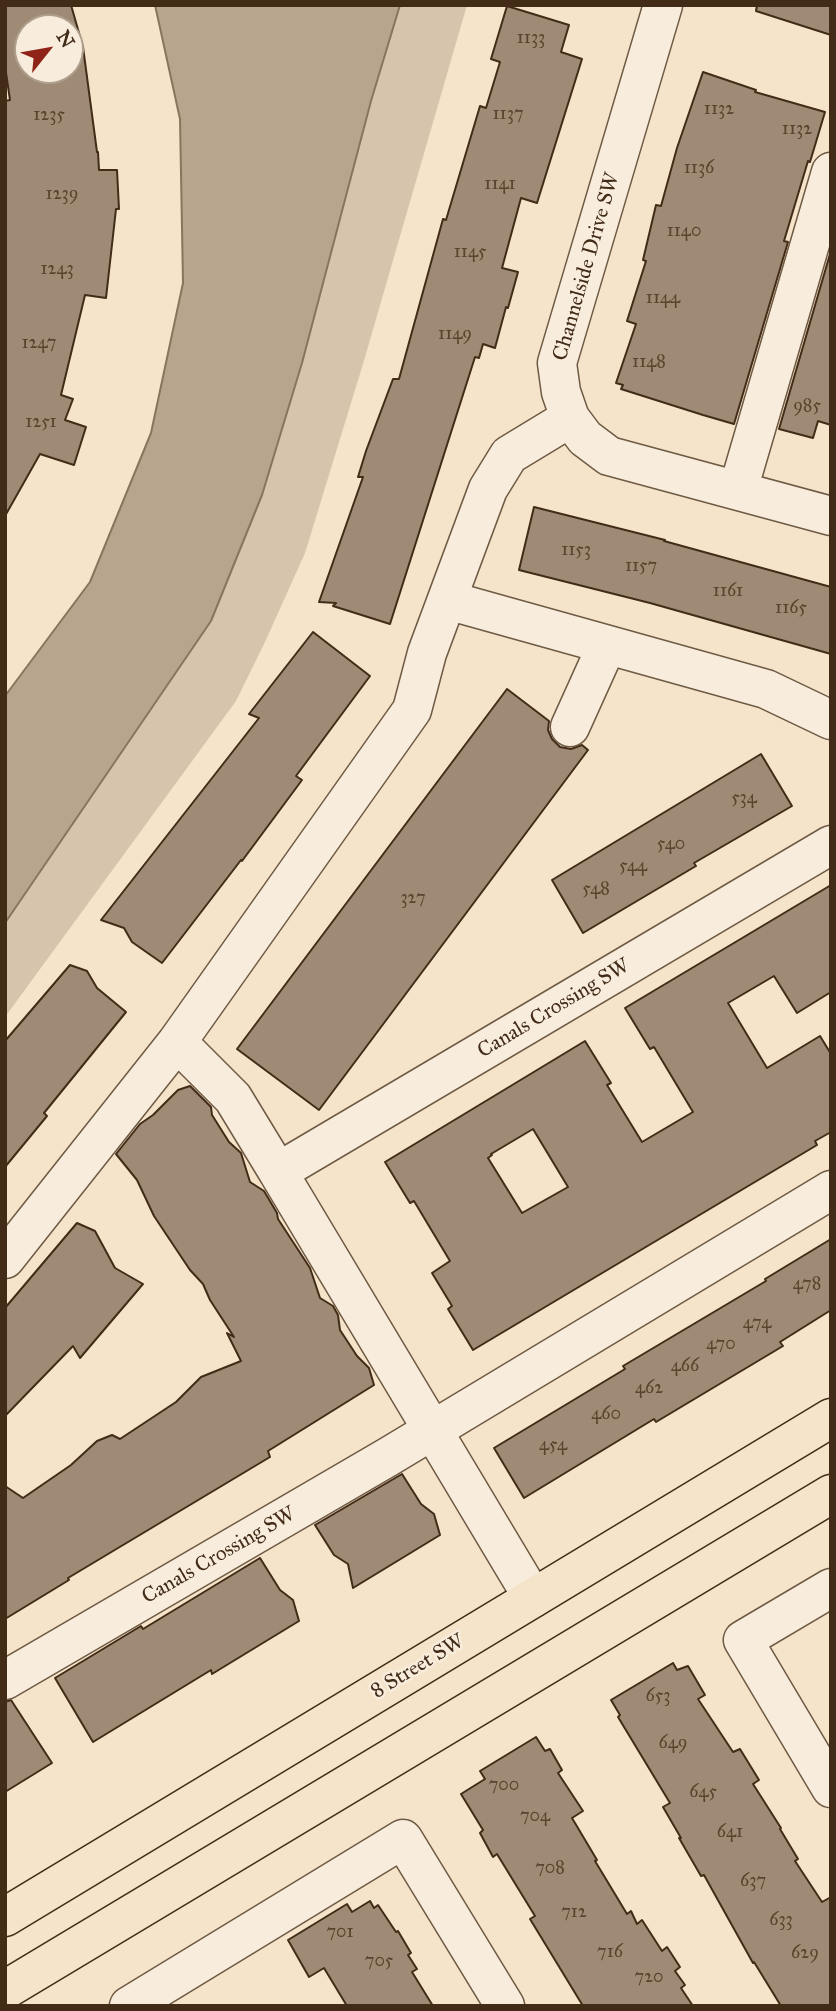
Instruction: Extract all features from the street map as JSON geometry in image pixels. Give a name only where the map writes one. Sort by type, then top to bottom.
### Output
[{"type":"main road","name":"8 Street SW","points":[[5,1917],[831,1418]]},
{"type":"main road","points":[[5,1990],[831,1494]]},
{"type":"street","name":"Channelside Drive SW","points":[[663,5],[557,363],[561,392],[570,418],[585,438],[609,456],[831,516]]},
{"type":"street","points":[[738,490],[831,172]]},
{"type":"street","points":[[5,1259],[177,1042],[412,710],[427,653],[488,489],[509,455],[570,418]]},
{"type":"street","points":[[447,600],[766,688],[831,720]]},
{"type":"street","points":[[570,727],[607,645]]},
{"type":"street","name":"Canals Crossing SW","points":[[278,1172],[831,845]]},
{"type":"street","points":[[177,1042],[233,1098],[533,1598]]},
{"type":"street","name":"Canals Crossing SW","points":[[5,1680],[432,1431],[831,1190]]},
{"type":"street","points":[[831,1588],[743,1640],[831,1788]]},
{"type":"street","points":[[129,2006],[404,1839],[505,2006]]},
{"type":"shaded area","points":[[155,5],[400,5],[371,101],[302,363],[262,495],[211,621],[5,923],[5,696],[90,582],[151,433],[183,283],[180,119]]},
{"type":"shaded area","points":[[400,5],[467,5],[305,553],[236,701],[5,1017],[5,923],[211,621],[302,363],[371,101]]},
{"type":"building","points":[[5,5],[71,5],[74,14],[14,14],[14,84],[84,84],[84,54],[99,170],[117,170],[119,209],[116,209],[106,298],[85,295],[61,395],[73,399],[65,420],[86,427],[74,465],[40,454],[5,516],[5,101],[10,100],[5,66]]},
{"type":"building","points":[[757,5],[831,5],[831,35],[756,11]]},
{"type":"building","points":[[507,6],[569,25],[561,52],[582,59],[537,203],[521,198],[502,268],[518,272],[508,308],[506,307],[495,348],[483,344],[479,358],[475,357],[390,624],[333,606],[336,603],[319,602],[363,477],[358,477],[366,451],[393,379],[399,379],[443,219],[446,220],[480,106],[486,108],[500,62],[491,59]]},
{"type":"building","points":[[703,72],[756,90],[755,92],[825,112],[784,241],[788,242],[734,424],[621,389],[623,385],[616,383],[636,324],[627,321],[646,261],[643,260],[656,205],[661,206]]},
{"type":"building","points":[[830,254],[831,425],[818,421],[813,438],[779,429]]},
{"type":"building","points":[[534,507],[665,540],[831,587],[831,654],[650,603],[519,570]]},
{"type":"building","points":[[313,632],[370,676],[296,776],[302,780],[162,963],[132,942],[124,928],[101,920],[259,718],[249,714]]},
{"type":"building","points":[[507,689],[549,721],[548,730],[560,747],[571,749],[582,745],[588,750],[319,1110],[237,1049]]},
{"type":"building","points":[[761,754],[792,806],[694,863],[696,866],[583,933],[552,880]]},
{"type":"building","points":[[831,885],[831,992],[797,1013],[774,976],[728,1003],[767,1068],[820,1036],[831,1054],[831,1132],[815,1141],[817,1145],[473,1350],[448,1309],[452,1306],[432,1273],[450,1261],[414,1201],[410,1203],[385,1162],[585,1041],[611,1083],[607,1085],[642,1142],[693,1112],[654,1047],[650,1049],[625,1008]],"holes":[[[533,1129],[568,1187],[522,1213],[488,1158]]]},
{"type":"building","points":[[70,965],[87,971],[97,988],[126,1012],[44,1113],[47,1116],[5,1167],[5,1041]]},
{"type":"building","points":[[190,1086],[211,1107],[212,1115],[229,1142],[241,1153],[250,1182],[264,1191],[278,1219],[310,1268],[320,1298],[333,1306],[338,1315],[340,1330],[357,1356],[369,1368],[374,1385],[268,1451],[270,1457],[68,1578],[69,1580],[5,1619],[5,1486],[23,1498],[71,1465],[97,1441],[112,1435],[120,1439],[176,1402],[201,1377],[241,1361],[227,1333],[234,1337],[203,1284],[190,1270],[154,1216],[137,1180],[116,1154],[140,1124],[178,1090]]},
{"type":"building","points":[[77,1223],[95,1231],[115,1268],[143,1284],[80,1358],[73,1346],[5,1416],[5,1308]]},
{"type":"building","points":[[831,1239],[831,1310],[780,1342],[783,1346],[656,1422],[654,1419],[524,1498],[494,1448]]},
{"type":"building","points":[[402,1474],[421,1504],[434,1514],[440,1535],[353,1588],[348,1564],[334,1555],[315,1525]]},
{"type":"building","points":[[260,1558],[280,1590],[293,1600],[299,1621],[212,1674],[211,1670],[93,1742],[55,1678],[141,1626],[143,1629]]},
{"type":"building","points":[[673,1663],[677,1670],[688,1666],[705,1695],[698,1699],[733,1752],[740,1749],[759,1780],[753,1784],[798,1859],[795,1861],[822,1902],[831,1897],[831,2006],[781,2006],[753,1963],[704,1875],[701,1876],[679,1838],[663,1807],[670,1803],[618,1717],[620,1715],[611,1700]]},
{"type":"building","points":[[11,1700],[52,1763],[5,1792],[5,1702]]},
{"type":"building","points":[[536,1737],[545,1751],[550,1749],[562,1770],[558,1773],[583,1811],[572,1818],[597,1860],[595,1861],[627,1914],[631,1911],[637,1924],[642,1920],[662,1951],[667,1947],[680,1967],[675,1971],[685,1985],[681,1988],[693,2006],[583,2006],[530,1919],[535,1916],[497,1854],[493,1857],[480,1833],[483,1830],[461,1794],[485,1779],[480,1771]]},
{"type":"building","points":[[370,1901],[374,1908],[378,1905],[396,1932],[398,1931],[417,1969],[412,1972],[433,2006],[347,2006],[324,1968],[309,1977],[288,1940],[347,1904],[352,1912]]}]
